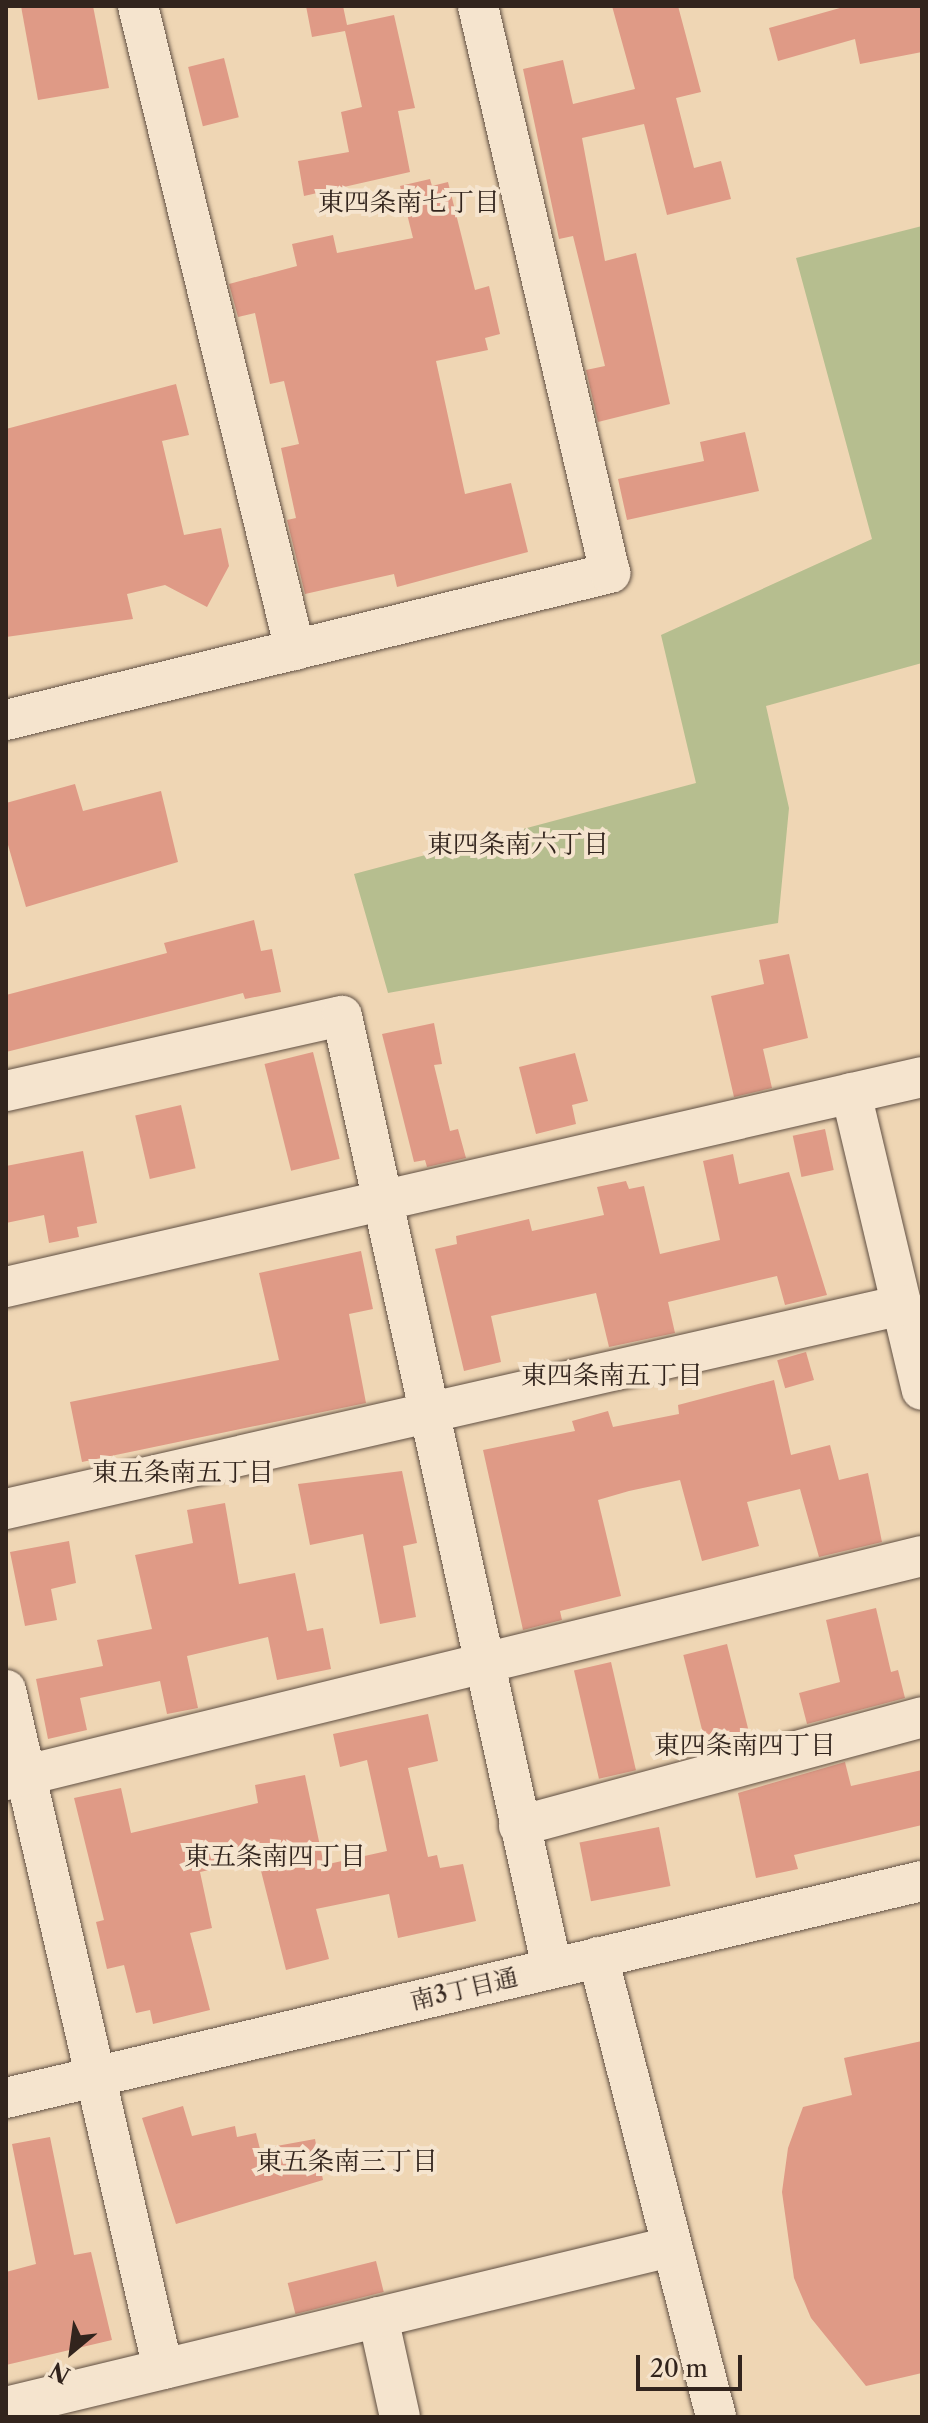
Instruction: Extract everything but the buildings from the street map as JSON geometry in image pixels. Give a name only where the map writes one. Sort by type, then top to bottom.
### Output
[{"type":"street","points":[[138,6],[295,650]]},
{"type":"street","points":[[6,720],[610,573],[478,6]]},
{"type":"street","points":[[6,1091],[342,1016],[434,1414],[482,1667],[552,1968]]},
{"type":"street","points":[[6,1287],[922,1077]]},
{"type":"street","points":[[851,1093],[910,1317],[922,1390]]},
{"type":"street","points":[[6,1509],[434,1414],[910,1317]]},
{"type":"street","points":[[15,1778],[482,1667],[922,1556]]},
{"type":"street","points":[[6,1690],[15,1778],[163,2369]]},
{"type":"street","points":[[519,1826],[922,1717]]},
{"type":"street","name":"南3丁目通","points":[[6,2098],[922,1881]]},
{"type":"street","points":[[598,1957],[716,2417]]},
{"type":"street","points":[[6,2407],[670,2247]]},
{"type":"street","points":[[378,2317],[400,2417]]},
{"type":"green space","points":[[922,226],[922,663],[766,706],[789,808],[778,923],[388,993],[354,874],[696,783],[661,635],[872,539],[796,258]]},
{"type":"district","name":"東四条南七丁目","points":[[409,203]]},
{"type":"district","name":"東四条南六丁目","points":[[518,845]]},
{"type":"district","name":"東四条南五丁目","points":[[612,1376]]},
{"type":"district","name":"東五条南五丁目","points":[[183,1473]]},
{"type":"district","name":"東四条南四丁目","points":[[745,1746]]},
{"type":"district","name":"東五条南四丁目","points":[[275,1857]]},
{"type":"district","name":"東五条南三丁目","points":[[347,2162]]}]
